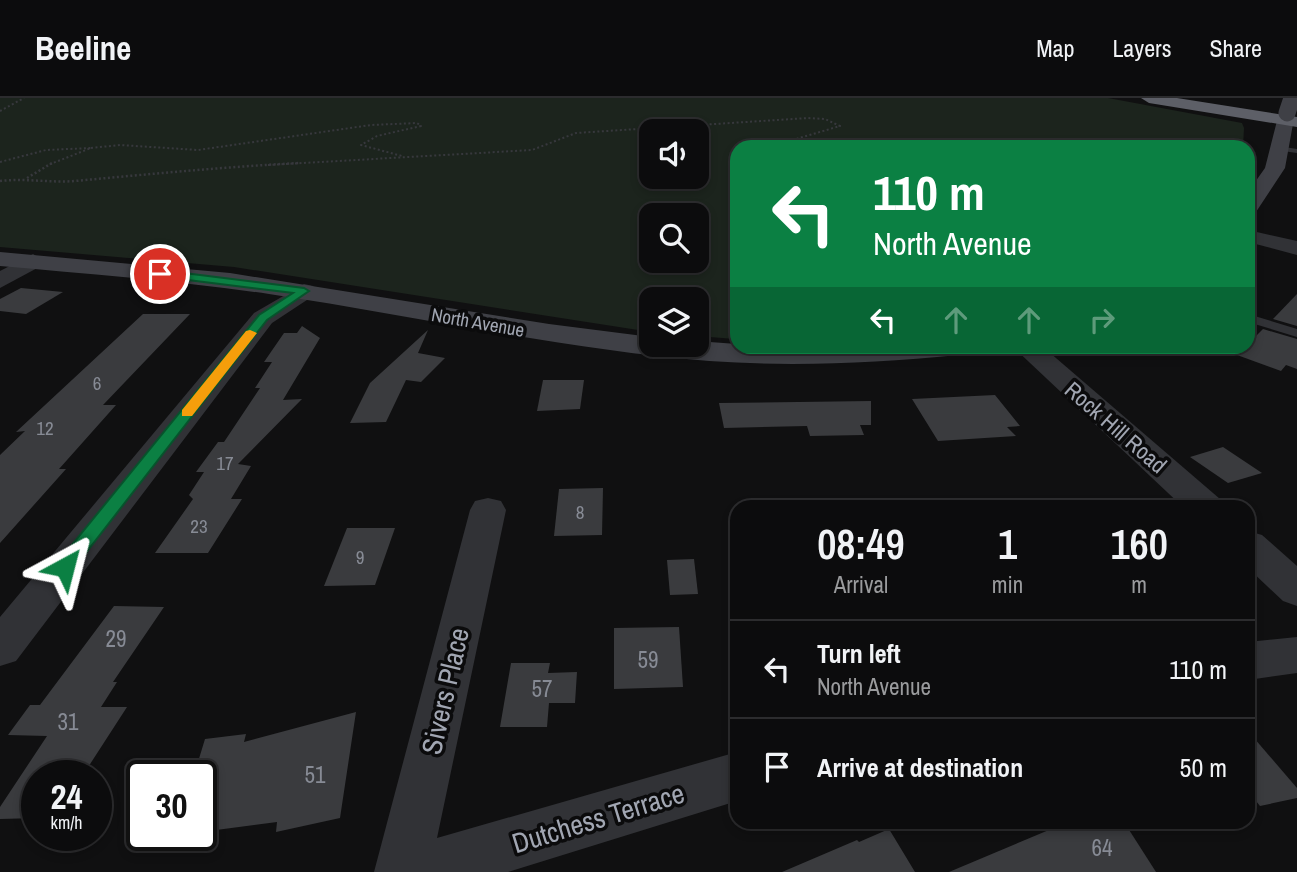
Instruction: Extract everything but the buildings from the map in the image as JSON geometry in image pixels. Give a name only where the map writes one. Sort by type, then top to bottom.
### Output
[{"type":"highway","points":[[1149,98],[1289,107]]},
{"type":"main road","points":[[1255,197],[1287,149],[1289,107]]},
{"type":"main road","name":"North Avenue","points":[[0,259],[185,276],[304,291],[558,336],[693,352],[730,353]]},
{"type":"main road","name":"North Avenue","points":[[745,354],[824,357],[894,354]]},
{"type":"street","points":[[1255,238],[1297,248]]},
{"type":"street","points":[[0,281],[33,261]]},
{"type":"street","points":[[0,648],[263,318],[304,291]]},
{"type":"street","name":"Rock Hill Road","points":[[1034,354],[1198,500]]},
{"type":"street","name":"Sivers Place","points":[[402,872],[488,510]]},
{"type":"street","points":[[1255,551],[1297,590]]},
{"type":"street","points":[[1255,661],[1297,655]]},
{"type":"street","name":"Dutchess Terrace","points":[[418,872],[730,778]]},
{"type":"lane","points":[[1255,320],[1297,333]]},
{"type":"path","points":[[0,111],[24,98]]},
{"type":"path","points":[[0,181],[26,178],[71,181],[170,170],[532,150],[576,133],[738,121],[808,118],[825,119],[840,126],[785,140]]},
{"type":"path","points":[[0,162],[46,150],[120,145],[198,150],[404,122],[421,126],[377,136],[361,145],[410,158]]},
{"type":"path","points":[[26,178],[43,167],[91,148]]},
{"type":"shaded area","points":[[0,98],[1108,98],[1242,123],[1244,128],[1243,140],[730,140],[730,339],[709,337],[709,287],[639,287],[639,330],[234,267],[0,247]]},
{"type":"slow traffic","points":[[187,413],[250,333]]},
{"type":"route","points":[[65,567],[263,318],[304,291],[160,274]]}]
